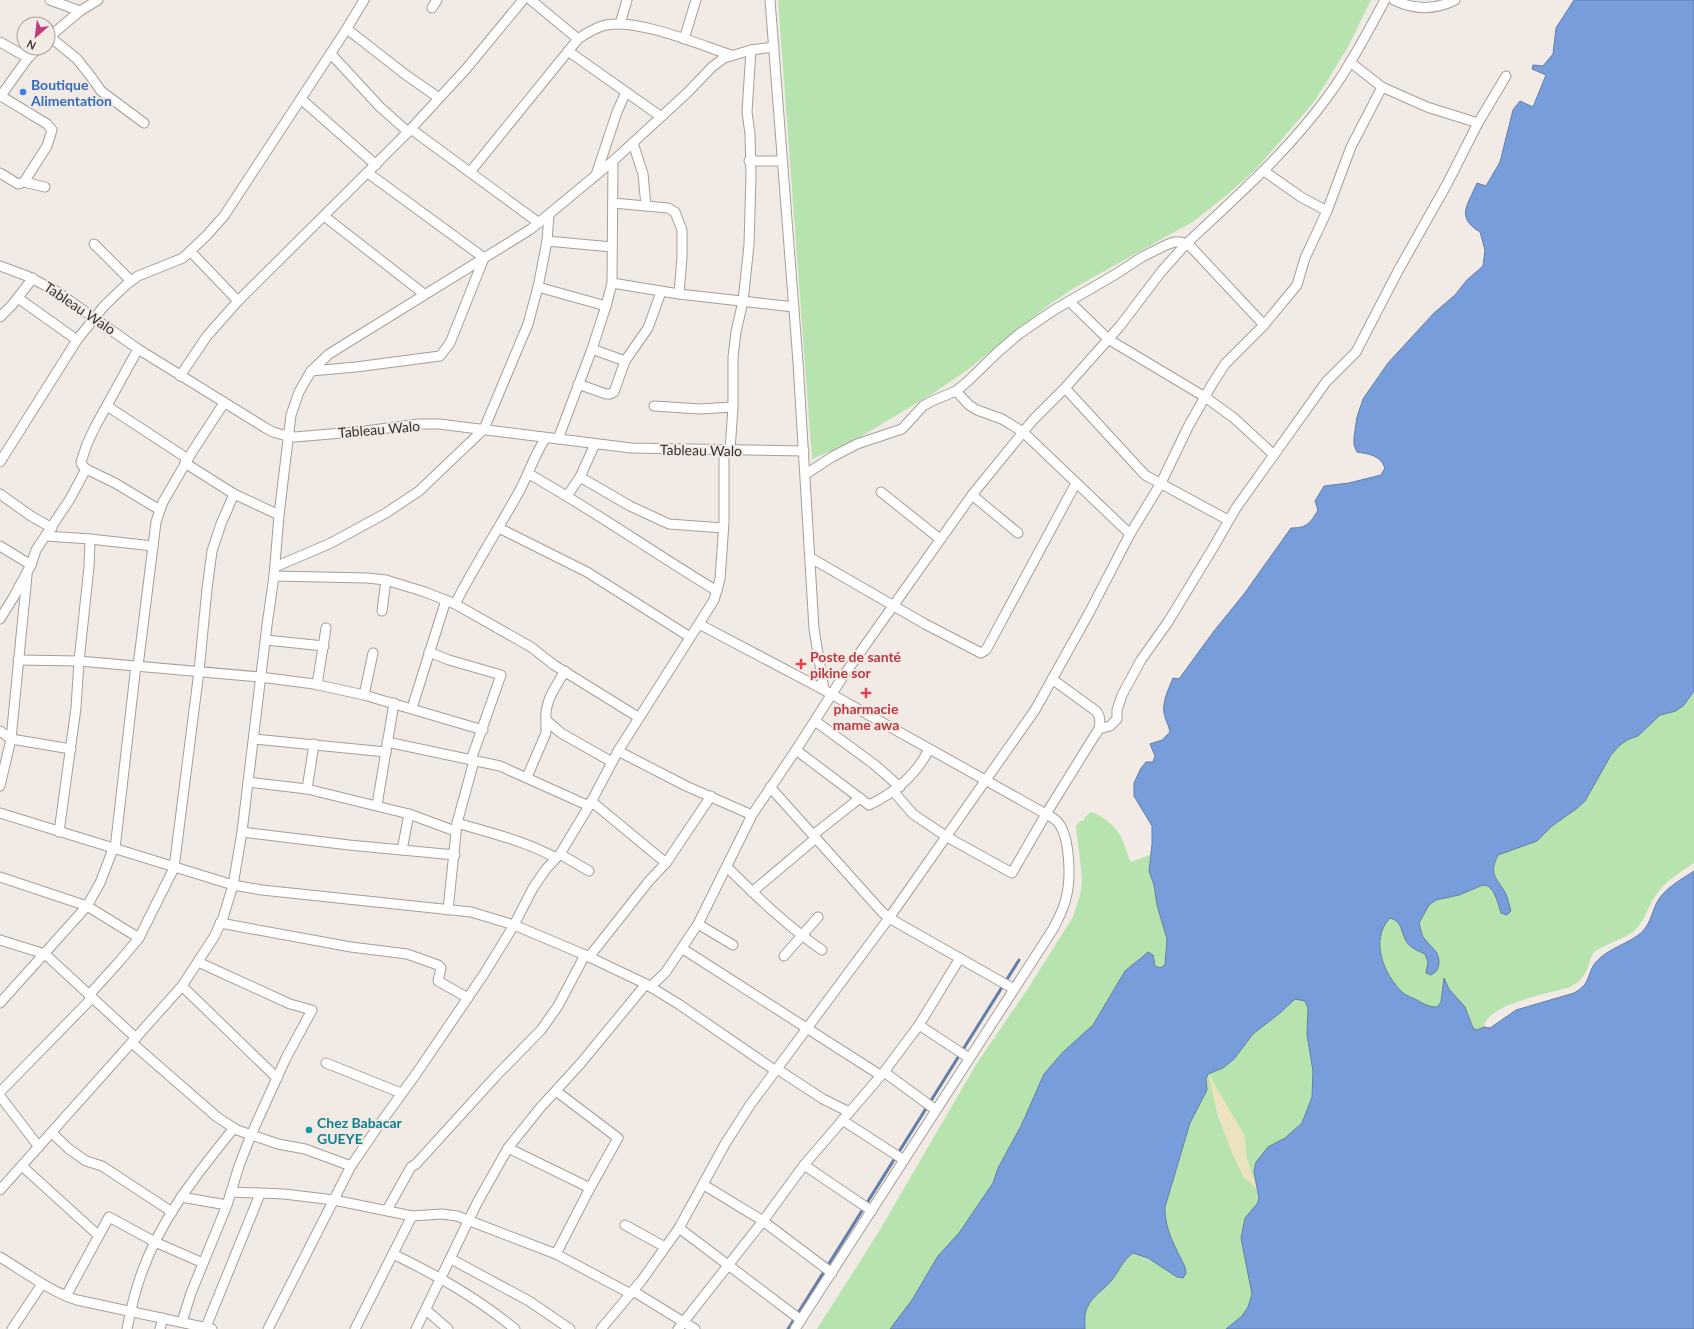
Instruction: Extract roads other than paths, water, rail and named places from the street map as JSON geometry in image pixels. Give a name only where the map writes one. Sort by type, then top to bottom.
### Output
[{"type":"street","points":[[50,0],[80,11]]},
{"type":"street","points":[[56,31],[80,11],[98,0]]},
{"type":"street","points":[[0,462],[77,340],[104,306],[131,281],[144,273],[176,262],[190,251],[224,216],[331,54],[364,0]]},
{"type":"street","points":[[432,8],[437,0]]},
{"type":"street","points":[[180,376],[207,336],[238,301],[409,131],[466,69],[523,0]]},
{"type":"street","points":[[531,0],[578,39]]},
{"type":"street","points":[[620,24],[628,0]]},
{"type":"street","points":[[684,39],[696,0]]},
{"type":"street","points":[[770,0],[806,474],[814,629],[828,692]]},
{"type":"street","points":[[416,1329],[469,1221],[508,1148],[523,1127],[648,986],[665,973],[682,949],[698,924],[752,815],[815,721],[828,692],[894,606],[972,495],[1023,432],[1066,388],[1186,244],[1264,171],[1321,106],[1341,79],[1385,0]]},
{"type":"street","points":[[1394,0],[1407,5],[1427,8],[1439,7],[1455,0]]},
{"type":"street","points":[[470,172],[578,39],[603,26],[620,24],[638,25],[731,55]]},
{"type":"street","points":[[347,29],[406,75],[439,98]]},
{"type":"street","points":[[0,42],[28,58],[0,96],[47,124],[52,130],[47,146],[24,182]]},
{"type":"street","points":[[56,42],[77,59],[101,91],[144,123]]},
{"type":"street","points":[[0,1190],[182,986],[198,962],[220,923],[233,885],[242,832],[260,677],[275,571],[287,436],[294,403],[311,371],[329,354],[539,223],[633,143],[712,67],[731,55],[750,50],[774,47]]},
{"type":"street","points":[[568,50],[660,116]]},
{"type":"street","points":[[268,1329],[351,1166],[468,998],[514,925],[533,888],[546,869],[558,856],[590,803],[638,717],[708,611],[717,590],[720,579],[727,451],[733,407],[733,357],[736,332],[743,301],[749,245],[751,194],[749,161],[750,134],[747,112],[750,50]]},
{"type":"street","points":[[331,54],[380,107],[409,131],[470,172],[539,223]]},
{"type":"street","points":[[1350,62],[1382,88],[1427,107],[1478,123]]},
{"type":"street","points":[[1099,729],[1110,726],[1117,719],[1119,703],[1127,685],[1141,660],[1168,622],[1214,548],[1228,520],[1331,376],[1346,364],[1356,352],[1398,271],[1447,184],[1478,123],[1506,76]]},
{"type":"street","points":[[601,1329],[632,1292],[678,1228],[704,1185],[736,1125],[750,1105],[889,918],[1035,710],[1090,613],[1130,534],[1161,483],[1188,427],[1225,364],[1264,325],[1297,285],[1305,258],[1352,146],[1382,88]]},
{"type":"street","points":[[596,176],[617,112],[626,92]]},
{"type":"street","points":[[301,99],[376,165]]},
{"type":"street","points":[[633,143],[643,174],[646,206]]},
{"type":"street","points":[[558,439],[592,349],[612,283],[613,161]]},
{"type":"street","points":[[749,161],[782,161]]},
{"type":"street","points":[[1264,171],[1301,197],[1326,211]]},
{"type":"street","points":[[0,173],[18,184],[24,182],[45,188]]},
{"type":"street","points":[[368,173],[484,258]]},
{"type":"street","points":[[612,203],[672,209],[682,230],[682,257],[679,294]]},
{"type":"street","points":[[275,571],[386,513],[419,491],[484,429],[528,324],[538,287],[547,241],[549,215]]},
{"type":"street","points":[[324,216],[424,294]]},
{"type":"street","points":[[547,241],[612,248]]},
{"type":"street","points":[[806,474],[832,457],[857,444],[902,429],[923,406],[956,391],[1019,334],[1042,318],[1142,257],[1174,242],[1186,244],[1195,251],[1264,325]]},
{"type":"street","points":[[94,244],[131,281]]},
{"type":"street","points":[[190,251],[238,301]]},
{"type":"street","points":[[311,371],[356,367],[440,356],[450,342],[484,258]]},
{"type":"street","name":"Tableau Walo","points":[[0,266],[33,278],[56,291],[95,317],[138,349],[180,376],[273,432],[287,436],[365,431],[419,424],[484,429],[631,448],[727,451],[804,451]]},
{"type":"street","points":[[0,317],[18,298],[33,278]]},
{"type":"street","points":[[612,283],[660,292],[794,307]]},
{"type":"street","points":[[538,287],[606,306]]},
{"type":"street","points":[[578,384],[610,394],[614,392],[625,361],[648,328],[660,292]]},
{"type":"street","points":[[18,298],[77,340]]},
{"type":"street","points":[[1070,302],[1108,339],[1205,397],[1234,418],[1274,455]]},
{"type":"street","points":[[138,349],[95,426],[82,457],[82,465],[86,469],[115,482],[160,510]]},
{"type":"street","points":[[592,349],[625,361]]},
{"type":"street","points":[[1066,388],[1142,472],[1228,520]]},
{"type":"street","points":[[956,391],[969,405],[1002,419],[1023,432],[1130,534]]},
{"type":"street","points":[[0,1003],[87,906],[100,883],[114,849],[153,546],[160,510],[187,461],[224,403]]},
{"type":"street","points":[[107,406],[234,494],[279,515]]},
{"type":"street","points":[[654,406],[700,409],[733,407]]},
{"type":"street","points":[[455,604],[529,474],[542,442],[546,438]]},
{"type":"street","points":[[568,496],[580,477],[595,444]]},
{"type":"street","points":[[0,620],[26,575],[36,550],[49,532],[86,469]]},
{"type":"street","points":[[529,474],[568,496],[664,558],[717,590]]},
{"type":"street","points":[[580,477],[630,506],[669,524],[723,528]]},
{"type":"street","points":[[810,558],[977,652],[984,653],[1076,483]]},
{"type":"street","points":[[881,492],[940,539]]},
{"type":"street","points":[[0,494],[31,516],[49,532],[90,539],[153,546]]},
{"type":"street","points":[[0,1092],[90,996],[139,938],[174,868],[199,672],[206,589],[212,551],[221,524],[234,494]]},
{"type":"street","points":[[972,495],[1018,533]]},
{"type":"street","points":[[499,528],[587,572],[690,637]]},
{"type":"street","points":[[59,832],[76,708],[79,661],[89,567],[90,539]]},
{"type":"street","points":[[0,546],[31,565]]},
{"type":"street","points":[[275,571],[386,580],[415,588],[446,600],[531,647],[554,665],[638,717]]},
{"type":"street","points":[[0,786],[11,739],[26,575]]},
{"type":"street","points":[[382,611],[386,580]]},
{"type":"street","points":[[412,708],[446,600]]},
{"type":"street","points":[[699,624],[828,692],[1046,814],[1058,822],[1062,830],[1068,863],[1068,886],[1064,907],[1053,929],[795,1329]]},
{"type":"street","points":[[317,685],[326,628]]},
{"type":"street","points":[[266,640],[324,646]]},
{"type":"street","points":[[429,652],[449,660],[501,675],[472,760],[456,827],[448,910]]},
{"type":"street","points":[[364,695],[373,653]]},
{"type":"street","points":[[18,660],[79,661],[260,677],[317,685],[394,703],[483,730]]},
{"type":"street","points":[[527,777],[546,733],[545,715],[549,699],[565,671]]},
{"type":"street","points":[[815,721],[875,765],[897,789],[908,810],[947,837],[1012,873],[1078,761],[1099,729],[1099,714],[1052,680]]},
{"type":"street","points":[[377,805],[394,703]]},
{"type":"street","points":[[546,720],[561,733],[612,762]]},
{"type":"street","points":[[0,731],[11,739],[71,749]]},
{"type":"street","points":[[254,739],[386,752]]},
{"type":"street","points":[[387,742],[500,766],[590,803],[666,863]]},
{"type":"street","points":[[307,789],[314,744]]},
{"type":"street","points":[[796,750],[869,805],[897,789],[925,758],[929,749]]},
{"type":"street","points":[[618,751],[657,772],[752,815]]},
{"type":"street","points":[[248,782],[307,789],[377,805],[456,827],[504,837],[558,856],[589,871]]},
{"type":"street","points":[[770,787],[889,918],[1014,989]]},
{"type":"street","points":[[387,1210],[411,1167],[416,1164],[496,1076],[531,1041],[548,1020],[587,956],[649,881],[666,863],[711,796]]},
{"type":"street","points":[[752,892],[860,798]]},
{"type":"street","points":[[0,813],[233,885],[471,912],[514,925],[587,956],[648,986],[680,1005],[776,1070],[823,1099],[849,1112]]},
{"type":"street","points":[[402,850],[409,814]]},
{"type":"street","points":[[242,832],[349,845],[454,855]]},
{"type":"street","points":[[727,867],[766,906],[822,950]]},
{"type":"street","points":[[0,877],[87,906],[139,938]]},
{"type":"street","points":[[784,956],[818,917]]},
{"type":"street","points":[[220,923],[351,947],[407,954],[438,964],[441,968],[438,981],[468,998]]},
{"type":"street","points":[[698,924],[733,945]]},
{"type":"street","points":[[0,940],[45,954],[90,996],[134,1041],[217,1117],[234,1128],[252,1136],[278,1144],[305,1149],[351,1166]]},
{"type":"street","points":[[682,949],[807,1029],[882,1074],[936,1110]]},
{"type":"street","points":[[681,1325],[763,1222],[804,1165],[882,1074],[919,1025],[960,958]]},
{"type":"street","points":[[182,1322],[252,1136],[277,1078],[312,1010],[290,1004],[198,962]]},
{"type":"street","points":[[182,986],[277,1078]]},
{"type":"street","points":[[919,1025],[969,1058]]},
{"type":"street","points":[[326,1063],[401,1093]]},
{"type":"street","points":[[556,1091],[618,1138],[556,1254]]},
{"type":"street","points":[[0,1096],[39,1147]]},
{"type":"street","points":[[842,1120],[904,1160]]},
{"type":"street","points":[[127,1329],[137,1285],[156,1242],[181,1197],[234,1128]]},
{"type":"street","points":[[52,1133],[69,1149],[86,1161],[102,1166],[172,1212]]},
{"type":"street","points":[[508,1148],[590,1188]]},
{"type":"street","points":[[804,1165],[872,1211]]},
{"type":"street","points":[[22,1166],[98,1235]]},
{"type":"street","points":[[704,1185],[763,1222],[832,1273]]},
{"type":"street","points":[[231,1192],[284,1194],[334,1200],[412,1216],[442,1214],[457,1216],[556,1254],[632,1292],[681,1325],[695,1329]]},
{"type":"street","points":[[0,1256],[42,1284],[77,1300],[209,1328],[260,1194]]},
{"type":"street","points":[[181,1197],[227,1205]]},
{"type":"street","points":[[354,1329],[412,1216]]},
{"type":"street","points":[[66,1296],[109,1217],[156,1242],[203,1263]]},
{"type":"street","points":[[625,1225],[665,1247]]},
{"type":"street","points":[[678,1228],[801,1320]]},
{"type":"street","points":[[393,1254],[442,1278],[480,1302],[515,1329]]},
{"type":"street","points":[[451,1259],[529,1301],[570,1329]]},
{"type":"street","points":[[12,1329],[42,1284]]},
{"type":"street","points":[[426,1310],[448,1329]]},
{"type":"street","points":[[160,1329],[163,1318]]},
{"type":"water","points":[[1574,0],[1694,0],[1694,691],[1684,705],[1676,711],[1660,715],[1638,736],[1629,739],[1620,745],[1611,755],[1585,801],[1576,809],[1552,826],[1537,841],[1498,855],[1495,861],[1494,875],[1508,899],[1511,911],[1507,915],[1501,913],[1493,891],[1488,886],[1483,885],[1459,895],[1436,900],[1429,905],[1419,923],[1423,937],[1438,954],[1439,958],[1438,968],[1435,973],[1431,975],[1426,973],[1428,962],[1425,954],[1410,946],[1404,938],[1401,927],[1394,919],[1390,918],[1384,927],[1380,936],[1380,947],[1385,967],[1390,977],[1403,993],[1427,1005],[1437,1007],[1441,1002],[1444,978],[1449,989],[1465,1007],[1473,1028],[1477,1030],[1484,1027],[1490,1028],[1516,1010],[1574,993],[1584,986],[1596,962],[1606,953],[1631,940],[1642,932],[1648,924],[1662,895],[1694,871],[1694,1329],[1226,1329],[1242,1316],[1248,1307],[1252,1294],[1241,1238],[1245,1218],[1257,1204],[1259,1198],[1254,1172],[1256,1162],[1268,1147],[1285,1138],[1302,1123],[1312,1097],[1313,1071],[1307,1035],[1308,1008],[1305,1001],[1295,999],[1253,1034],[1234,1059],[1223,1068],[1208,1074],[1206,1079],[1207,1090],[1190,1123],[1165,1207],[1166,1223],[1174,1245],[1185,1267],[1186,1273],[1183,1278],[1177,1277],[1148,1258],[1133,1253],[1124,1262],[1112,1280],[1095,1296],[1089,1304],[1085,1313],[1085,1329],[890,1329],[912,1300],[938,1256],[959,1233],[993,1183],[998,1168],[1021,1126],[1044,1074],[1063,1052],[1093,1025],[1125,971],[1148,952],[1153,955],[1155,966],[1160,968],[1165,965],[1167,939],[1157,905],[1154,885],[1149,871],[1152,826],[1134,796],[1134,783],[1141,768],[1146,762],[1153,762],[1155,756],[1150,744],[1162,740],[1170,732],[1165,716],[1164,704],[1173,678],[1179,679],[1214,631],[1244,594],[1291,528],[1304,526],[1313,519],[1318,510],[1315,501],[1324,486],[1349,483],[1381,475],[1385,468],[1380,460],[1374,456],[1357,452],[1354,445],[1357,417],[1363,399],[1388,363],[1434,313],[1455,295],[1467,280],[1483,266],[1485,250],[1480,232],[1472,226],[1466,216],[1467,204],[1477,183],[1486,186],[1500,162],[1513,110],[1520,101],[1533,107],[1546,75],[1532,69],[1533,65],[1543,66],[1553,54],[1556,28]]},
{"type":"waterway","points":[[788,1329],[1019,960]]},
{"type":"place","name":"Boutique Alimentation","points":[[23,92]]},
{"type":"place","name":"Poste de santé pikine sor","points":[[801,664]]},
{"type":"place","name":"pharmacie mame awa","points":[[866,693]]},
{"type":"place","name":"Chez Babacar GUEYE","points":[[309,1130]]}]
